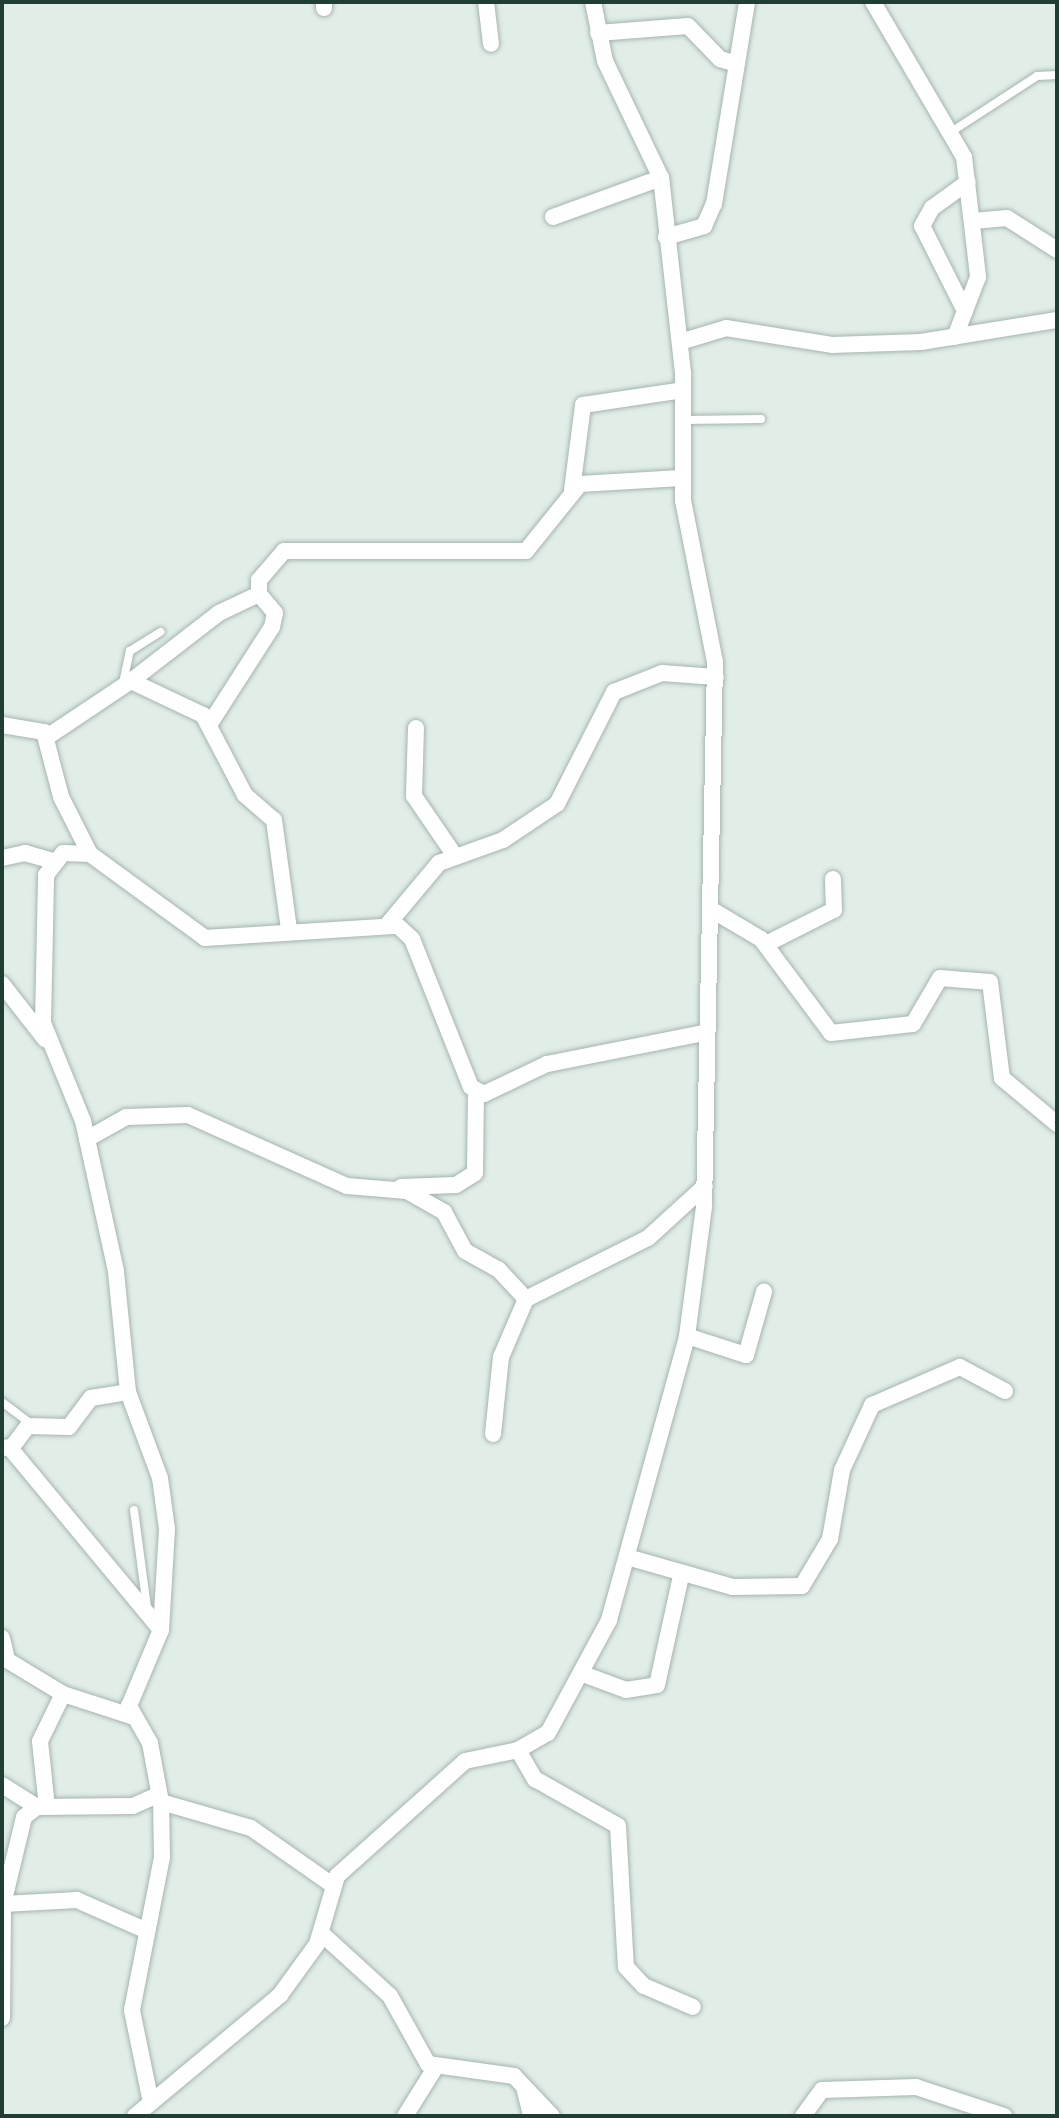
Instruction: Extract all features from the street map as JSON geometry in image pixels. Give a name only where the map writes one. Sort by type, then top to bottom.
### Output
[{"type":"street","points":[[486,2],[491,44]]},
{"type":"street","points":[[135,2116],[150,2098],[269,2006],[321,1933],[331,1884],[465,1761],[518,1750],[548,1733],[583,1674],[627,1557],[687,1336],[705,1186],[704,1033],[712,910],[716,677],[681,478],[683,390],[680,342],[661,178],[616,87],[598,33],[593,2]]},
{"type":"street","points":[[666,237],[697,231],[709,219],[747,2]]},
{"type":"street","points":[[873,2],[919,90],[954,130],[968,182],[978,277],[955,337]]},
{"type":"street","points":[[598,33],[688,26],[720,59],[736,64]]},
{"type":"street","points":[[553,217],[661,178]]},
{"type":"street","points":[[965,311],[922,226],[932,208],[968,182]]},
{"type":"street","points":[[973,221],[1007,218],[1057,250]]},
{"type":"street","points":[[680,342],[726,328],[832,345],[955,337],[1057,320]]},
{"type":"street","points":[[259,594],[266,566],[291,549],[526,551],[540,542],[572,490],[583,405],[683,390]]},
{"type":"street","points":[[572,490],[591,481],[681,478]]},
{"type":"street","points":[[47,737],[219,613],[259,594]]},
{"type":"street","points":[[211,722],[272,627],[275,613],[259,594]]},
{"type":"street","points":[[388,924],[453,853],[503,840],[557,804],[606,700],[624,684],[662,673],[716,677]]},
{"type":"street","points":[[127,682],[211,722],[245,795],[274,820],[289,930]]},
{"type":"street","points":[[2,725],[34,728],[47,737],[61,797],[90,854]]},
{"type":"street","points":[[416,728],[414,796],[453,853]]},
{"type":"street","points":[[2,858],[25,853],[53,861]]},
{"type":"street","points":[[48,1044],[41,919],[53,861],[63,853],[90,854],[132,878],[195,935],[388,924],[412,939],[476,1092],[480,1162],[470,1179],[397,1189],[347,1186],[188,1115],[126,1117],[87,1139]]},
{"type":"street","points":[[766,944],[834,910],[833,879]]},
{"type":"street","points":[[712,910],[766,944],[831,1033],[913,1024],[930,983],[940,978],[990,982],[1002,1078],[1057,1124]]},
{"type":"street","points":[[2,984],[48,1044],[87,1139],[116,1271],[128,1392],[160,1478],[167,1529],[161,1630],[129,1696],[134,1717],[150,1743],[160,1799],[162,1857],[145,1930],[133,2040],[150,2098]]},
{"type":"street","points":[[476,1092],[491,1094],[547,1064],[704,1033]]},
{"type":"street","points":[[493,1434],[501,1357],[526,1299],[648,1238],[705,1186]]},
{"type":"street","points":[[397,1189],[444,1212],[465,1251],[498,1269],[526,1299]]},
{"type":"street","points":[[687,1336],[746,1355],[764,1292]]},
{"type":"street","points":[[627,1557],[681,1576],[777,1592],[802,1586],[830,1539],[842,1470],[872,1405],[960,1367],[1005,1391]]},
{"type":"street","points":[[128,1392],[91,1398],[69,1427],[33,1425],[6,1448],[161,1630]]},
{"type":"street","points":[[583,1674],[626,1690],[657,1685],[681,1576]]},
{"type":"street","points":[[2,1638],[5,1658],[63,1694],[134,1717]]},
{"type":"street","points":[[2,2018],[3,1904],[19,1829],[42,1807],[40,1741],[63,1694]]},
{"type":"street","points":[[518,1750],[535,1779],[618,1826],[626,1967],[644,1986],[693,2007]]},
{"type":"street","points":[[2,1785],[42,1807],[133,1806],[160,1799],[251,1828],[331,1884]]},
{"type":"street","points":[[3,1904],[77,1900],[145,1930]]},
{"type":"street","points":[[321,1933],[390,1996],[435,2068]]},
{"type":"street","points":[[435,2068],[506,2073],[523,2082],[552,2116]]},
{"type":"street","points":[[405,2116],[435,2068]]},
{"type":"street","points":[[523,2082],[531,2116]]},
{"type":"street","points":[[803,2116],[822,2090],[916,2087],[1004,2116]]},
{"type":"lane","points":[[954,130],[1037,76],[1057,75]]},
{"type":"lane","points":[[683,420],[761,419]]},
{"type":"lane","points":[[127,682],[130,651],[161,632]]},
{"type":"lane","points":[[2,1402],[33,1425]]},
{"type":"lane","points":[[134,1510],[148,1617]]}]
